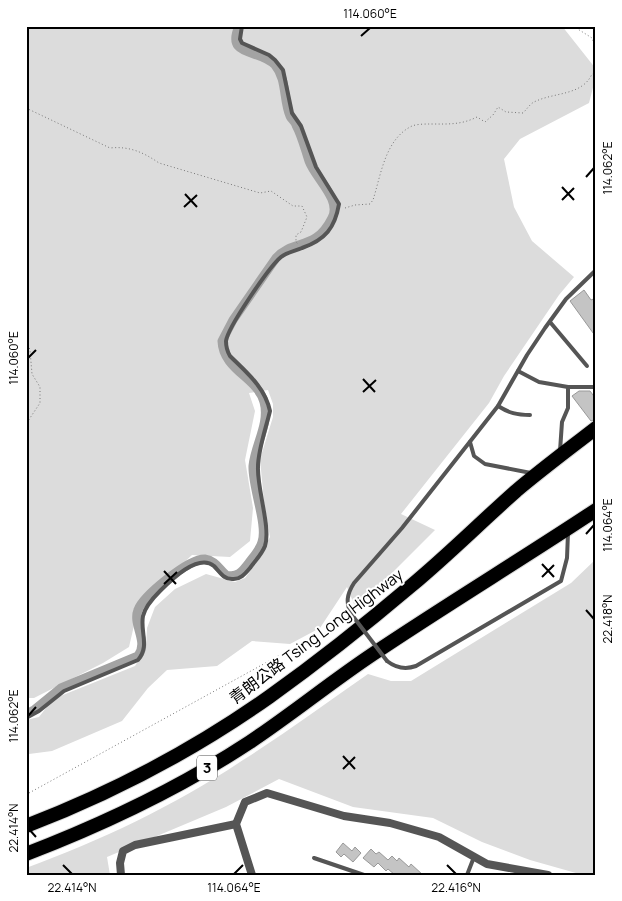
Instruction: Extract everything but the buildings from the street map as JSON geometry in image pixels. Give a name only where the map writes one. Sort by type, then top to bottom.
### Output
[{"type":"highway","name":"青朗公路 Tsing Long Highway","points":[[26,826],[74,807],[162,764],[268,698],[414,584],[516,491],[596,428]]},
{"type":"highway","name":"3","points":[[26,854],[66,839],[125,812],[187,780],[249,743],[371,655],[596,510]]},
{"type":"street","points":[[252,875],[236,824],[245,802],[267,793],[344,816],[390,823],[439,837],[488,864],[548,875]]},
{"type":"street","points":[[121,875],[120,863],[123,851],[135,845],[236,824]]},
{"type":"lane","points":[[26,718],[39,711],[64,691],[138,660],[144,650],[142,624],[145,610],[159,592],[185,569],[200,562],[206,562],[227,578],[237,579],[245,574],[263,550],[267,531],[258,485],[258,464],[270,411],[262,389],[230,356],[226,349],[226,339],[240,314],[278,260],[287,253],[321,240],[335,220],[339,204],[316,167],[301,126],[292,113],[283,70],[269,55],[242,43],[240,39],[242,26]]},
{"type":"lane","points":[[568,528],[567,558],[560,581],[416,666],[402,668],[394,666],[387,661],[352,615],[347,601],[354,583],[402,528],[498,406],[527,355],[566,298],[596,270]]},
{"type":"lane","points":[[550,322],[587,366]]},
{"type":"lane","points":[[518,371],[539,382],[568,387],[596,387]]},
{"type":"lane","points":[[560,456],[562,422],[568,408],[568,387]]},
{"type":"lane","points":[[498,406],[517,415],[530,415]]},
{"type":"lane","points":[[470,442],[474,456],[485,464],[537,474]]},
{"type":"lane","points":[[467,875],[474,857]]},
{"type":"lane","points":[[314,858],[364,875]]},
{"type":"path","points":[[573,26],[592,38],[596,48]]},
{"type":"path","points":[[338,210],[355,204],[370,204],[373,200],[390,146],[413,125],[434,124],[443,126],[468,122],[477,117],[486,122],[498,107],[506,112],[523,113],[532,103],[581,88],[587,83],[592,74],[596,74]]},
{"type":"path","points":[[26,108],[110,148],[124,146],[145,153],[159,163],[260,193],[271,191],[293,206],[302,206],[307,217],[301,232],[296,235],[296,242],[298,243]]},
{"type":"path","points":[[26,338],[30,350],[32,374],[40,387],[40,403],[26,424]]},
{"type":"path","points":[[29,792],[280,655]]},
{"type":"shaded area","points":[[26,26],[562,26],[596,69],[589,103],[520,139],[504,159],[514,207],[532,241],[574,277],[559,295],[504,376],[489,403],[401,514],[435,530],[356,609],[347,587],[320,628],[290,644],[252,641],[217,666],[167,670],[148,688],[122,721],[52,751],[29,754],[26,753],[26,720],[39,717],[53,699],[135,666],[146,648],[147,628],[155,607],[175,589],[206,574],[235,582],[245,578],[257,562],[270,537],[264,502],[260,459],[273,417],[273,404],[268,390],[249,393],[255,411],[245,460],[253,508],[250,541],[230,557],[192,555],[139,604],[129,647],[103,663],[34,698],[26,698]]},
{"type":"shaded area","points":[[596,559],[596,875],[583,875],[530,860],[482,842],[433,818],[353,807],[279,779],[226,807],[107,857],[110,875],[26,875],[26,868],[83,846],[192,792],[275,739],[368,674],[391,681],[411,681],[571,583]]},
{"type":"waterway","points":[[26,714],[34,710],[61,688],[138,656],[142,645],[137,621],[138,610],[148,596],[167,579],[188,565],[205,559],[214,563],[226,575],[236,575],[246,567],[262,542],[262,516],[253,475],[253,466],[264,426],[264,402],[255,386],[228,359],[222,341],[233,320],[276,258],[290,248],[319,236],[332,218],[334,211],[331,197],[312,168],[295,122],[290,116],[279,71],[268,60],[240,48],[236,43],[239,26]]}]
